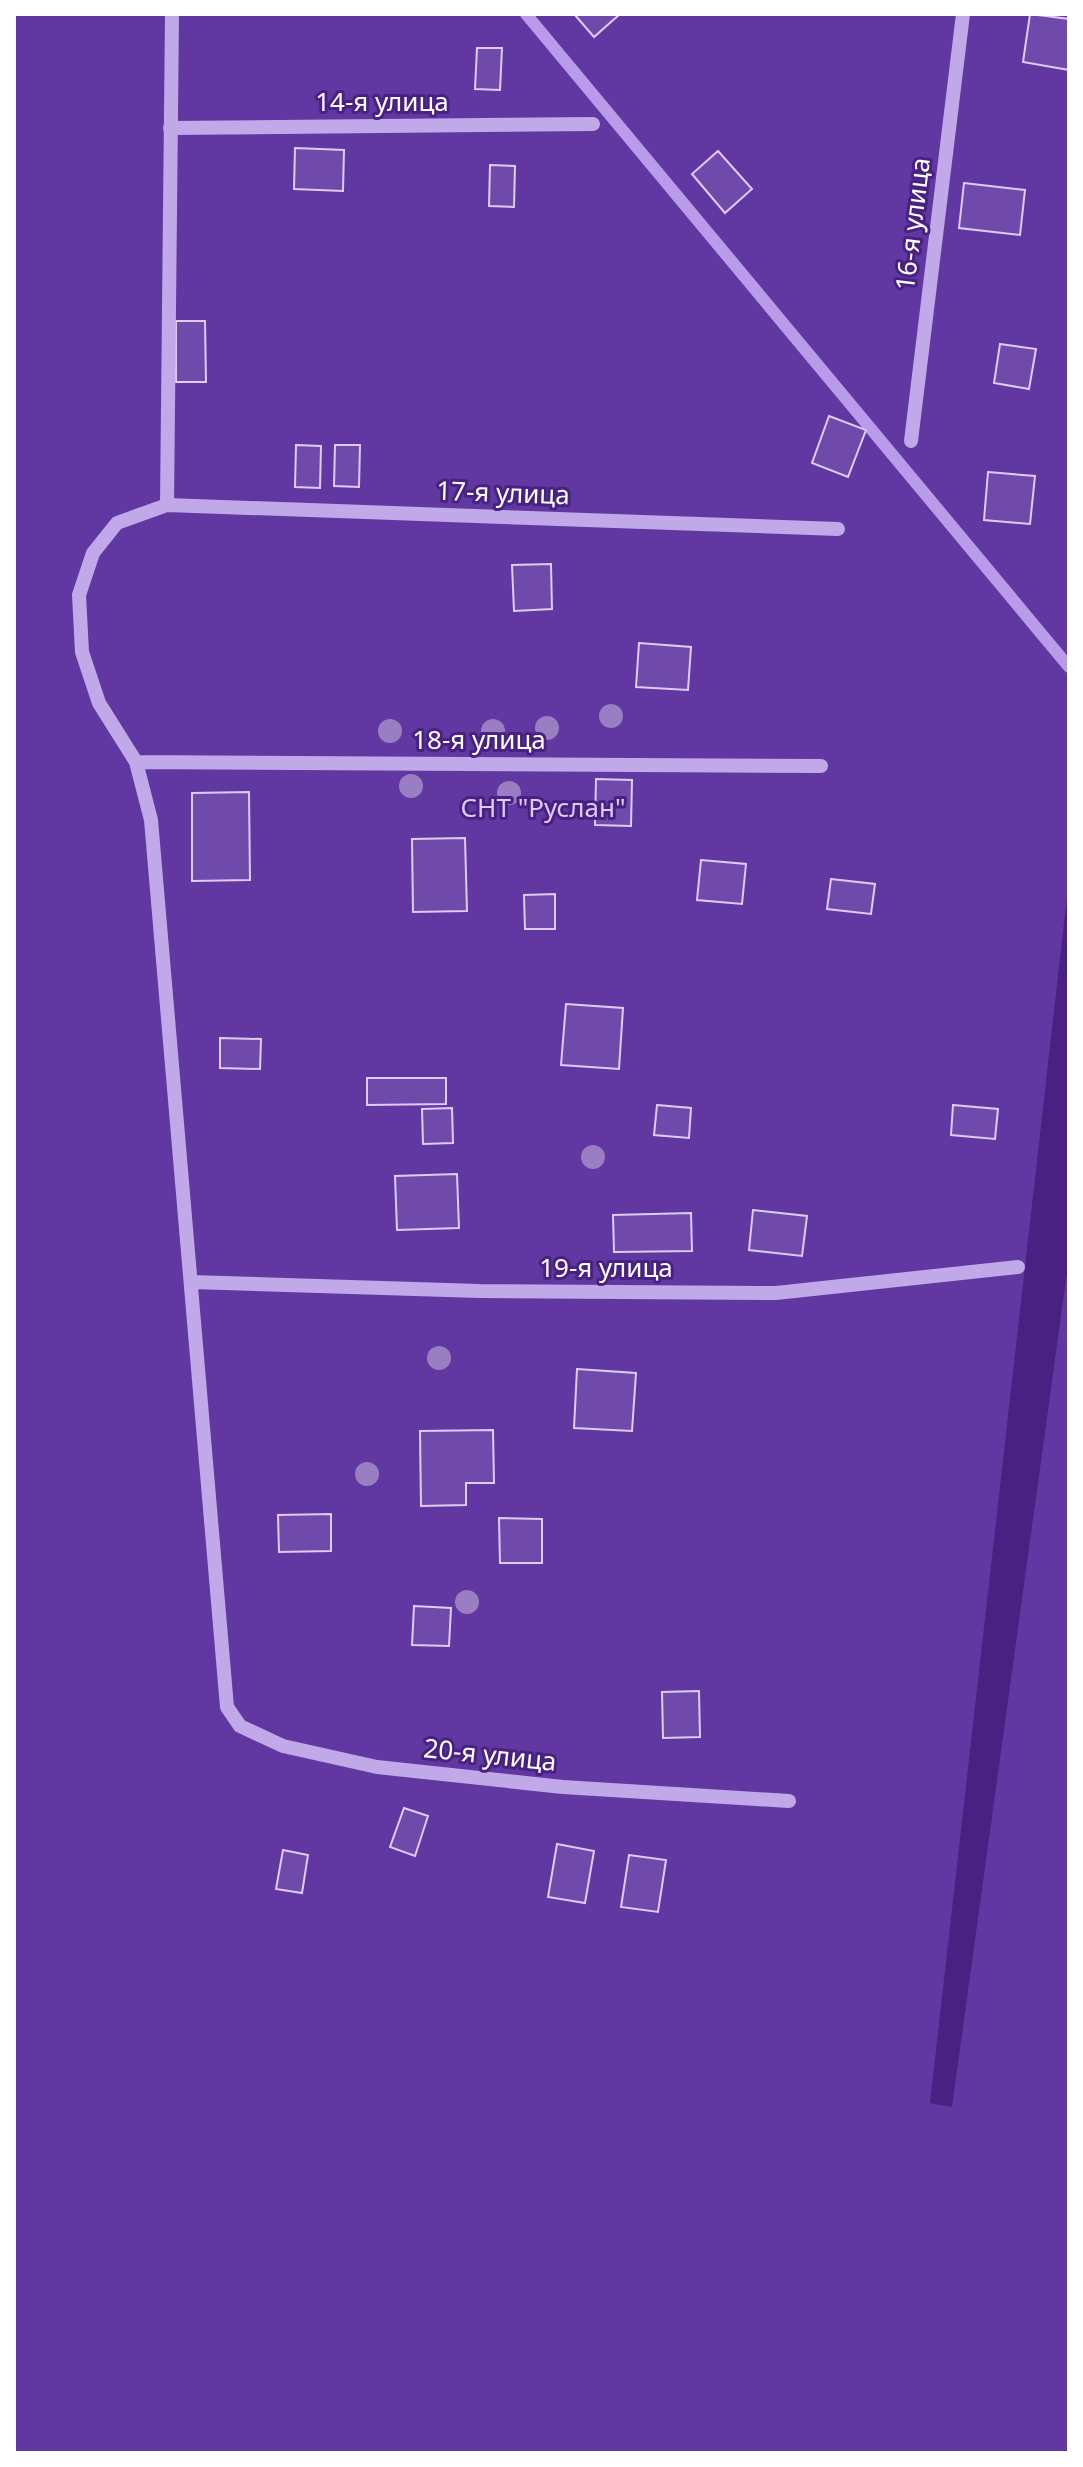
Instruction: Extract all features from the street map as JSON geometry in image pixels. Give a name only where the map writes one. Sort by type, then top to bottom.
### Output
[{"type":"street","points":[[167,505],[172,14]]},
{"type":"street","name":"16-я улица","points":[[911,441],[963,14]]},
{"type":"street","name":"14-я улица","points":[[170,128],[593,124]]},
{"type":"street","name":"17-я улица","points":[[167,505],[838,529]]},
{"type":"street","name":"20-я улица","points":[[167,505],[117,523],[93,553],[79,595],[82,652],[99,703],[136,762],[151,820],[222,1683],[227,1707],[240,1726],[283,1746],[377,1767],[563,1787],[789,1801]]},
{"type":"street","name":"18-я улица","points":[[136,762],[821,766]]},
{"type":"street","name":"19-я улица","points":[[191,1282],[479,1291],[776,1293],[1018,1267]]},
{"type":"green space","name":"СНТ \"Руслан\"","points":[[14,14],[1069,14],[1069,879],[930,2103],[952,2107],[1069,1258],[1069,2453],[14,2453]]},
{"type":"building","points":[[574,14],[620,14],[594,37]]},
{"type":"building","points":[[1030,14],[1069,19],[1069,70],[1023,62]]},
{"type":"building","points":[[477,48],[502,48],[500,90],[475,89]]},
{"type":"building","points":[[295,148],[344,150],[343,191],[294,189]]},
{"type":"building","points":[[718,151],[752,189],[725,213],[692,174]]},
{"type":"building","points":[[490,165],[515,166],[514,207],[489,206]]},
{"type":"building","points":[[964,183],[1025,190],[1020,235],[959,228]]},
{"type":"building","points":[[176,321],[205,321],[206,382],[176,382]]},
{"type":"building","points":[[1000,344],[1036,349],[1029,389],[994,383]]},
{"type":"building","points":[[829,416],[866,430],[848,477],[812,463]]},
{"type":"building","points":[[296,445],[321,446],[320,488],[295,487]]},
{"type":"building","points":[[335,445],[360,445],[359,487],[334,486]]},
{"type":"building","points":[[988,472],[1035,476],[1030,524],[984,520]]},
{"type":"building","points":[[551,564],[552,609],[514,611],[512,565]]},
{"type":"building","points":[[639,643],[691,647],[688,690],[636,687]]},
{"type":"building","points":[[596,779],[632,780],[631,826],[595,825]]},
{"type":"building","points":[[249,792],[250,880],[192,881],[192,793]]},
{"type":"building","points":[[465,838],[467,911],[413,912],[412,839]]},
{"type":"building","points":[[701,860],[746,864],[742,904],[697,900]]},
{"type":"building","points":[[831,879],[875,884],[871,914],[827,909]]},
{"type":"building","points":[[555,894],[555,929],[525,929],[524,895]]},
{"type":"building","points":[[566,1004],[623,1008],[619,1069],[561,1065]]},
{"type":"building","points":[[220,1038],[261,1039],[260,1069],[220,1068]]},
{"type":"building","points":[[367,1078],[446,1078],[446,1104],[367,1105]]},
{"type":"building","points":[[657,1105],[691,1108],[689,1138],[654,1135]]},
{"type":"building","points":[[953,1105],[998,1109],[995,1139],[951,1135]]},
{"type":"building","points":[[452,1108],[453,1143],[423,1144],[422,1109]]},
{"type":"building","points":[[457,1174],[459,1228],[397,1230],[395,1176]]},
{"type":"building","points":[[753,1210],[807,1216],[802,1256],[749,1250]]},
{"type":"building","points":[[691,1213],[692,1251],[614,1252],[613,1215]]},
{"type":"building","points":[[577,1369],[636,1373],[632,1431],[574,1428]]},
{"type":"building","points":[[493,1430],[494,1483],[466,1483],[466,1505],[421,1506],[420,1431]]},
{"type":"building","points":[[331,1514],[331,1551],[279,1552],[278,1515]]},
{"type":"building","points":[[499,1518],[542,1519],[542,1563],[500,1563]]},
{"type":"building","points":[[414,1606],[451,1608],[449,1646],[412,1645]]},
{"type":"building","points":[[699,1691],[700,1737],[663,1738],[662,1692]]},
{"type":"building","points":[[404,1808],[428,1816],[415,1856],[390,1847]]},
{"type":"building","points":[[557,1844],[594,1851],[585,1903],[548,1897]]},
{"type":"building","points":[[283,1850],[308,1855],[302,1893],[276,1889]]},
{"type":"building","points":[[629,1855],[666,1860],[658,1912],[621,1907]]},
{"type":"waterway","points":[[526,14],[1069,667]]}]
